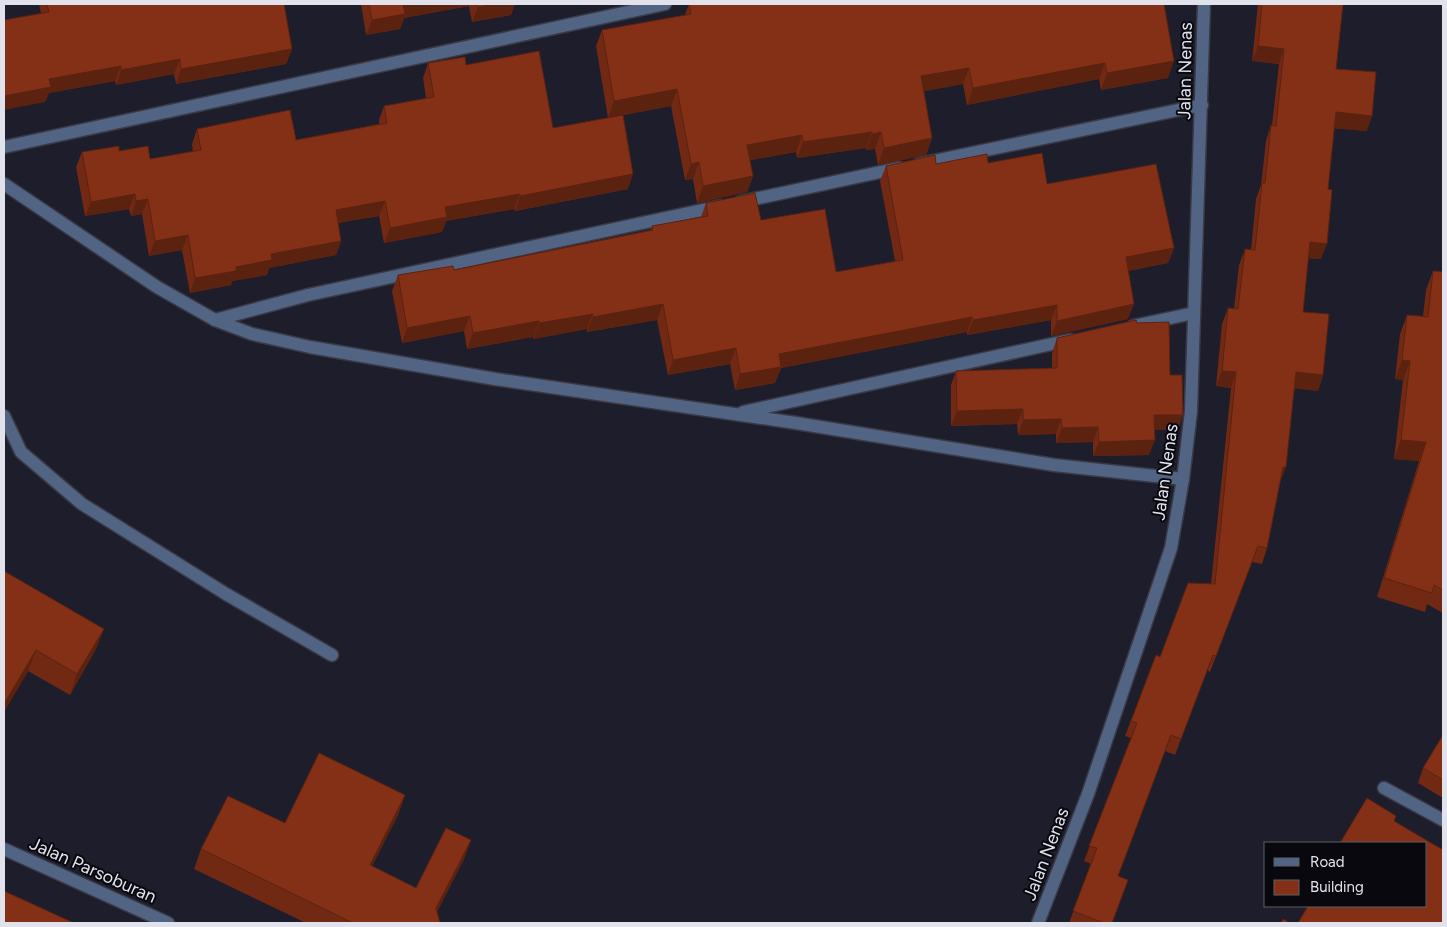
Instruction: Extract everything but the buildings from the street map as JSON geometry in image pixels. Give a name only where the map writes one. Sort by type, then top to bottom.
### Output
[{"type":"street","points":[[4,147],[665,4]]},
{"type":"street","name":"Jalan Nenas","points":[[1038,923],[1088,794],[1171,548],[1183,479],[1191,411],[1204,4]]},
{"type":"street","points":[[215,320],[308,295],[503,252],[1202,105]]},
{"type":"street","points":[[4,184],[157,286],[215,320],[252,334],[310,347],[495,379],[736,414],[1054,465],[1183,479]]},
{"type":"street","points":[[1116,330],[1194,313]]},
{"type":"street","points":[[736,414],[1087,336]]},
{"type":"street","points":[[4,416],[21,452],[82,504],[226,594],[332,655]]},
{"type":"street","points":[[1384,788],[1443,820]]},
{"type":"street","name":"Jalan Parsoburan","points":[[4,849],[168,923]]}]
